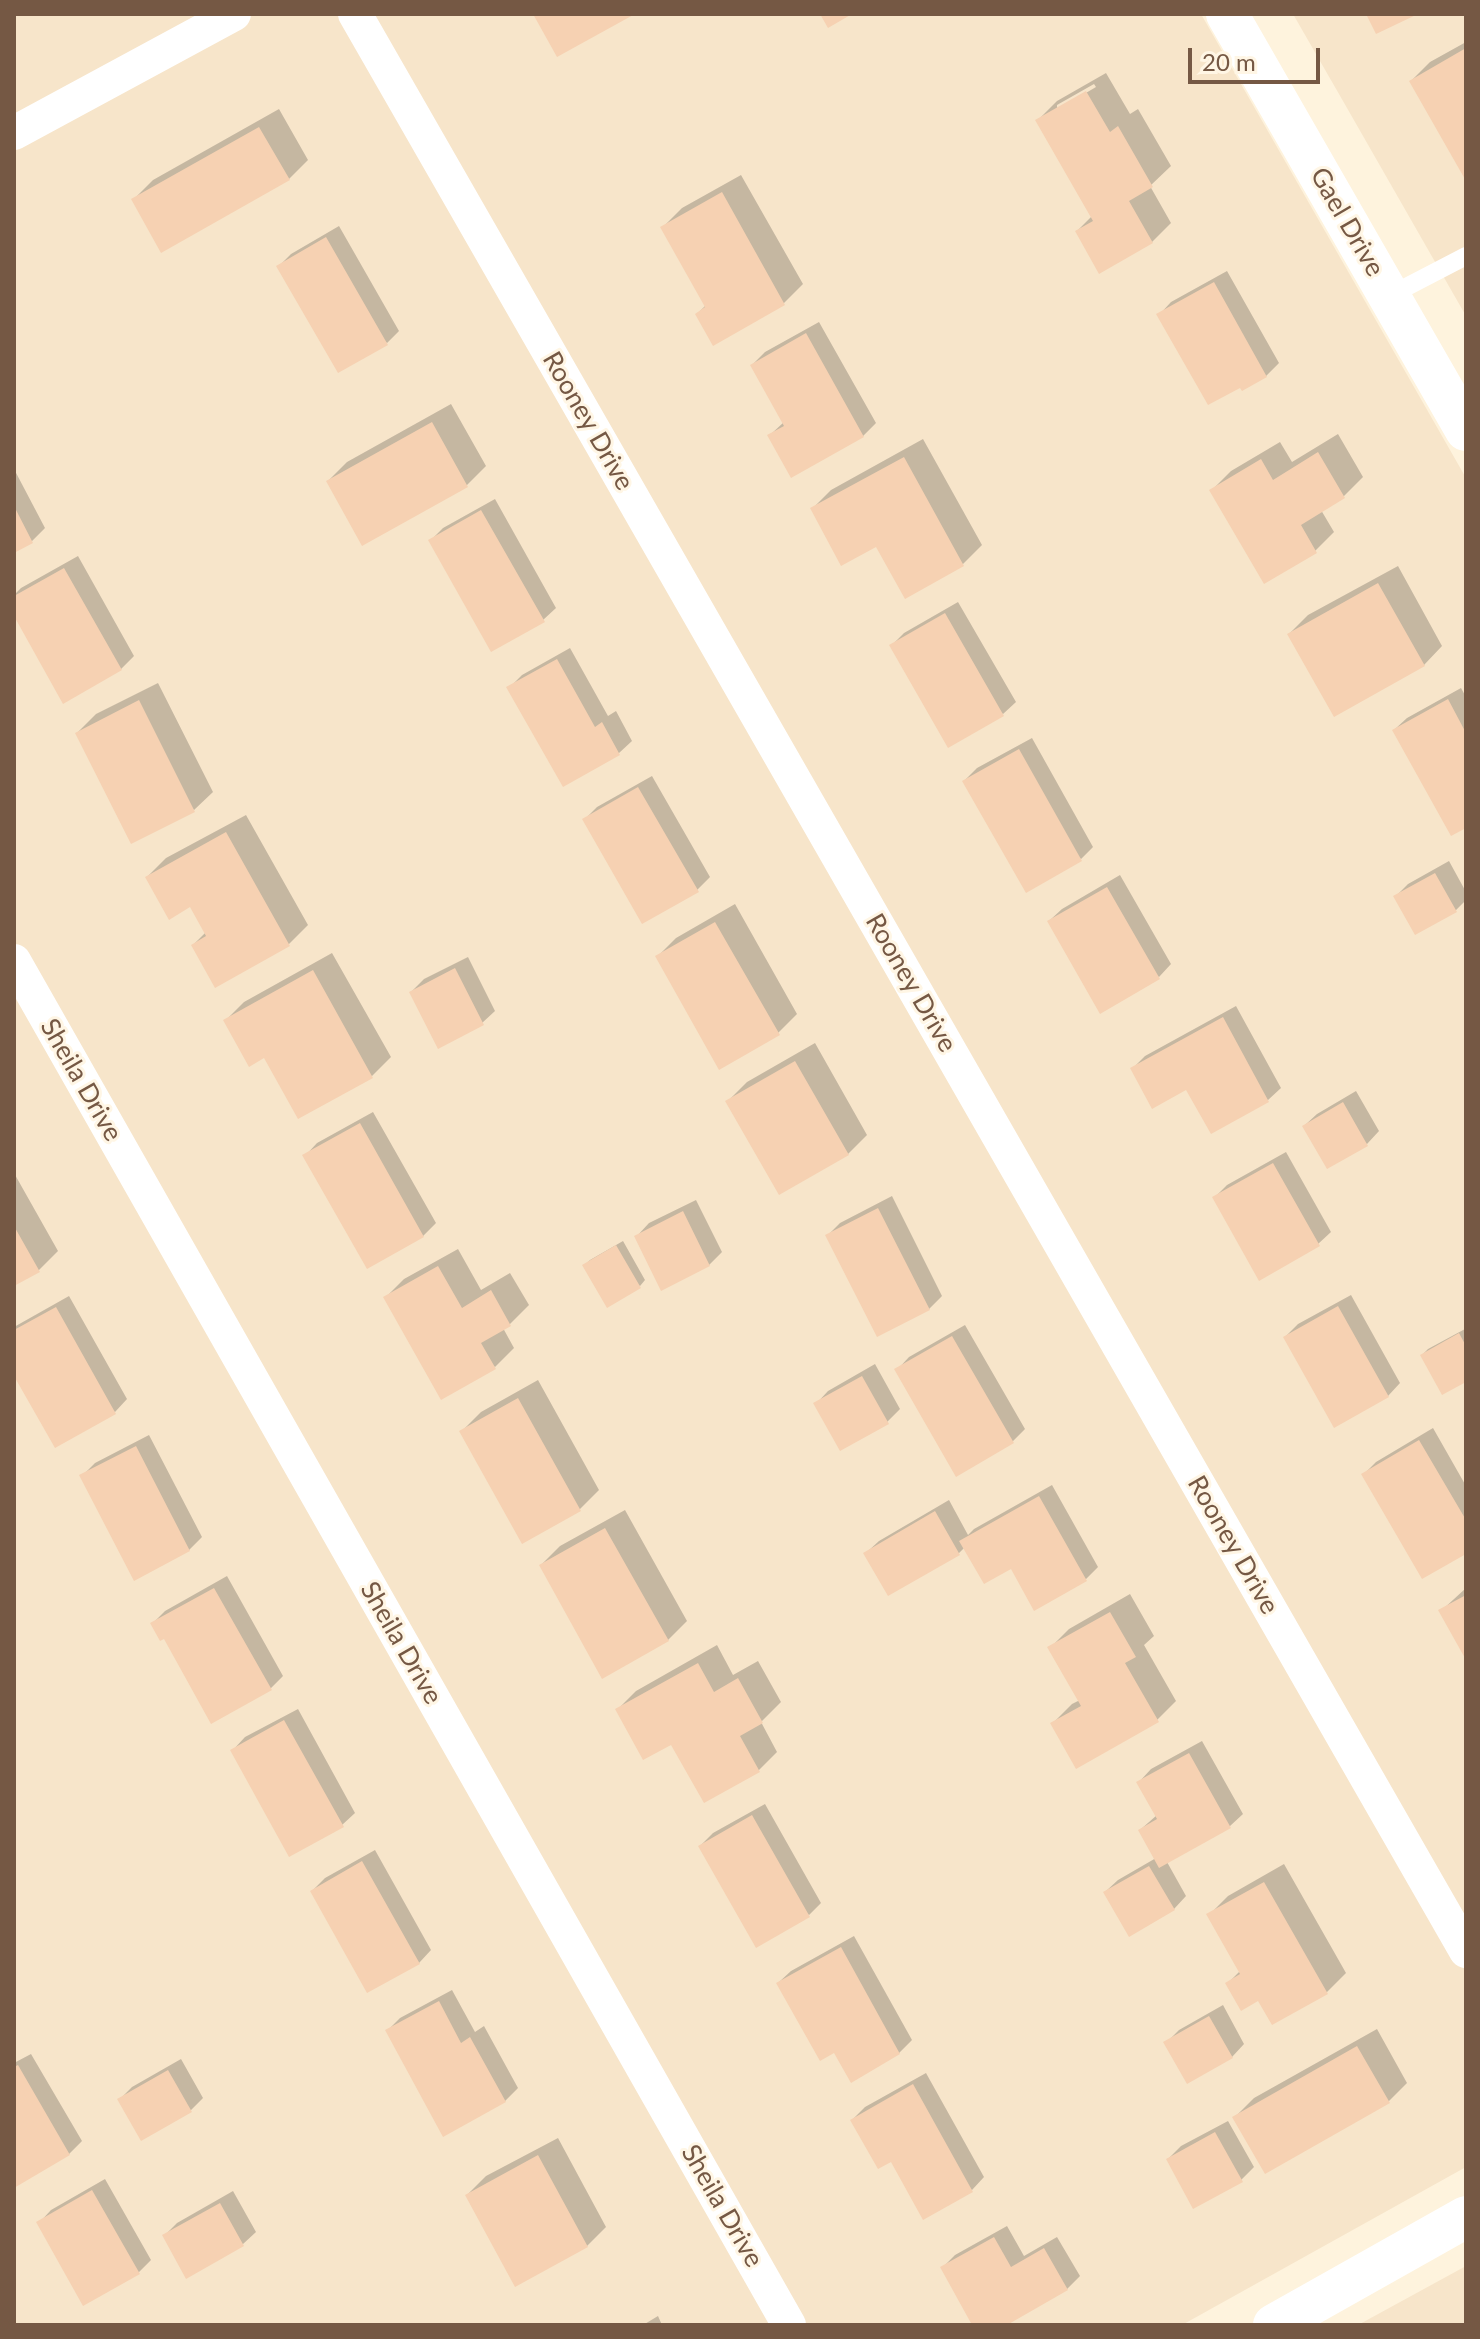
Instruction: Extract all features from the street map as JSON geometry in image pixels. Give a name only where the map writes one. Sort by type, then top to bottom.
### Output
[{"type":"street","points":[[14,133],[234,14]]},
{"type":"street","name":"Rooney Drive","points":[[355,14],[1466,1951]]},
{"type":"street","name":"Gael Drive","points":[[1227,14],[1466,430]]},
{"type":"street","name":"Sheila Drive","points":[[14,961],[789,2325]]},
{"type":"street","points":[[1274,2325],[1466,2217]]},
{"type":"lane","points":[[1389,296],[1466,256]]},
{"type":"shaded area","points":[[14,14],[1201,14],[1466,478],[1466,2167],[1182,2325],[14,2325]]},
{"type":"shaded area","points":[[1293,14],[1466,14],[1466,316],[1347,108]]},
{"type":"shaded area","points":[[1466,2266],[1466,2325],[1358,2325]]},
{"type":"building","points":[[533,14],[635,14],[557,57]]},
{"type":"building","points":[[820,14],[852,14],[828,28]]},
{"type":"building","points":[[1366,14],[1418,14],[1376,34]]},
{"type":"building","points":[[1466,48],[1466,181],[1409,81]]},
{"type":"building","points":[[1086,91],[1110,132],[1118,126],[1153,187],[1129,201],[1153,243],[1099,274],[1075,231],[1093,221],[1035,120]]},
{"type":"building","points":[[259,127],[290,180],[161,253],[131,199]]},
{"type":"building","points":[[722,192],[785,305],[713,346],[695,314],[705,307],[660,227]]},
{"type":"building","points":[[326,237],[388,345],[338,373],[276,266]]},
{"type":"building","points":[[1214,282],[1267,377],[1208,405],[1156,314]]},
{"type":"building","points":[[806,333],[864,437],[791,478],[767,435],[784,426],[750,365]]},
{"type":"building","points":[[432,422],[468,487],[362,546],[326,481]]},
{"type":"building","points":[[1318,452],[1345,498],[1301,525],[1317,553],[1264,584],[1209,490],[1261,459],[1273,480]]},
{"type":"building","points":[[904,457],[964,566],[905,599],[876,547],[841,566],[810,508]]},
{"type":"building","points":[[14,506],[33,543],[14,553]]},
{"type":"building","points":[[481,510],[545,622],[491,652],[428,540]]},
{"type":"building","points":[[64,568],[122,670],[63,704],[14,616],[14,596]]},
{"type":"building","points":[[1378,583],[1425,666],[1334,717],[1287,634]]},
{"type":"building","points":[[945,613],[1004,716],[948,748],[889,645]]},
{"type":"building","points":[[557,659],[595,727],[602,722],[620,755],[563,787],[506,687]]},
{"type":"building","points":[[1448,699],[1466,733],[1466,828],[1451,836],[1392,730]]},
{"type":"building","points":[[139,700],[195,812],[131,844],[75,733]]},
{"type":"building","points":[[1019,749],[1082,861],[1026,893],[962,781]]},
{"type":"building","points":[[638,787],[699,892],[642,924],[582,819]]},
{"type":"building","points":[[226,832],[290,946],[215,988],[191,945],[206,936],[190,907],[169,920],[145,877]]},
{"type":"building","points":[[1435,873],[1457,912],[1415,935],[1393,896]]},
{"type":"building","points":[[1107,887],[1160,979],[1100,1014],[1047,921]]},
{"type":"building","points":[[715,922],[780,1035],[719,1070],[655,956]]},
{"type":"building","points":[[455,968],[484,1025],[438,1049],[409,992]]},
{"type":"building","points":[[313,970],[373,1078],[298,1119],[264,1058],[249,1067],[223,1020]]},
{"type":"building","points":[[1223,1017],[1269,1102],[1211,1134],[1186,1090],[1152,1109],[1130,1068]]},
{"type":"building","points":[[795,1061],[849,1155],[779,1195],[725,1101]]},
{"type":"building","points":[[1343,1102],[1368,1146],[1327,1169],[1302,1126]]},
{"type":"building","points":[[360,1123],[424,1237],[367,1269],[302,1155]]},
{"type":"building","points":[[1273,1163],[1320,1246],[1259,1281],[1212,1197]]},
{"type":"building","points":[[878,1208],[930,1310],[877,1337],[825,1235]]},
{"type":"building","points":[[683,1211],[710,1266],[661,1291],[634,1236]]},
{"type":"building","points":[[14,1226],[40,1272],[14,1286]]},
{"type":"building","points":[[616,1245],[641,1288],[607,1308],[582,1265]]},
{"type":"building","points":[[438,1266],[462,1308],[491,1290],[511,1326],[481,1343],[496,1369],[441,1400],[383,1297]]},
{"type":"building","points":[[1338,1306],[1389,1397],[1334,1428],[1283,1337]]},
{"type":"building","points":[[56,1307],[116,1414],[55,1448],[14,1376],[14,1330]]},
{"type":"building","points":[[1459,1333],[1466,1346],[1466,1382],[1442,1395],[1420,1355]]},
{"type":"building","points":[[952,1336],[1014,1443],[956,1477],[894,1369]]},
{"type":"building","points":[[862,1376],[889,1424],[840,1451],[813,1403]]},
{"type":"building","points":[[518,1398],[581,1511],[522,1544],[459,1431]]},
{"type":"building","points":[[1419,1440],[1466,1520],[1466,1554],[1422,1579],[1361,1474]]},
{"type":"building","points":[[136,1446],[190,1551],[134,1581],[79,1475]]},
{"type":"building","points":[[1039,1496],[1087,1581],[1034,1611],[1011,1569],[984,1584],[959,1541]]},
{"type":"building","points":[[935,1511],[960,1555],[888,1596],[863,1553]]},
{"type":"building","points":[[605,1528],[669,1641],[602,1679],[539,1565]]},
{"type":"building","points":[[214,1588],[272,1690],[211,1724],[164,1639],[160,1641],[150,1623]]},
{"type":"building","points":[[1466,1595],[1466,1660],[1438,1610]]},
{"type":"building","points":[[1110,1612],[1136,1657],[1125,1663],[1159,1722],[1076,1769],[1050,1723],[1081,1706],[1047,1647]]},
{"type":"building","points":[[698,1663],[714,1692],[738,1678],[763,1723],[740,1736],[760,1772],[704,1803],[671,1745],[643,1760],[615,1709]]},
{"type":"building","points":[[284,1720],[344,1827],[289,1857],[230,1750]]},
{"type":"building","points":[[1189,1753],[1231,1828],[1159,1868],[1138,1830],[1157,1819],[1136,1782]]},
{"type":"building","points":[[752,1815],[810,1917],[756,1948],[698,1846]]},
{"type":"building","points":[[362,1861],[420,1964],[367,1993],[310,1891]]},
{"type":"building","points":[[1149,1866],[1175,1910],[1129,1937],[1103,1892]]},
{"type":"building","points":[[1264,1882],[1328,1994],[1272,2025],[1258,2001],[1241,2011],[1225,1983],[1240,1974],[1206,1914]]},
{"type":"building","points":[[841,1947],[900,2054],[851,2083],[834,2053],[820,2061],[776,1983]]},
{"type":"building","points":[[439,2001],[461,2043],[470,2037],[506,2102],[443,2137],[385,2030]]},
{"type":"building","points":[[1209,2016],[1233,2058],[1187,2084],[1163,2042]]},
{"type":"building","points":[[1357,2046],[1390,2103],[1265,2174],[1232,2117]]},
{"type":"building","points":[[18,2065],[70,2155],[14,2188],[14,2067]]},
{"type":"building","points":[[168,2070],[192,2112],[141,2141],[117,2099]]},
{"type":"building","points":[[913,2084],[973,2192],[923,2220],[891,2162],[878,2169],[850,2120]]},
{"type":"building","points":[[1215,2132],[1243,2182],[1193,2209],[1166,2159]]},
{"type":"building","points":[[538,2155],[588,2247],[515,2287],[465,2195]]},
{"type":"building","points":[[92,2190],[140,2274],[83,2306],[36,2222]]},
{"type":"building","points":[[220,2203],[244,2246],[186,2279],[162,2235]]},
{"type":"building","points":[[994,2237],[1011,2267],[1044,2248],[1068,2290],[1007,2325],[972,2325],[940,2267]]}]
